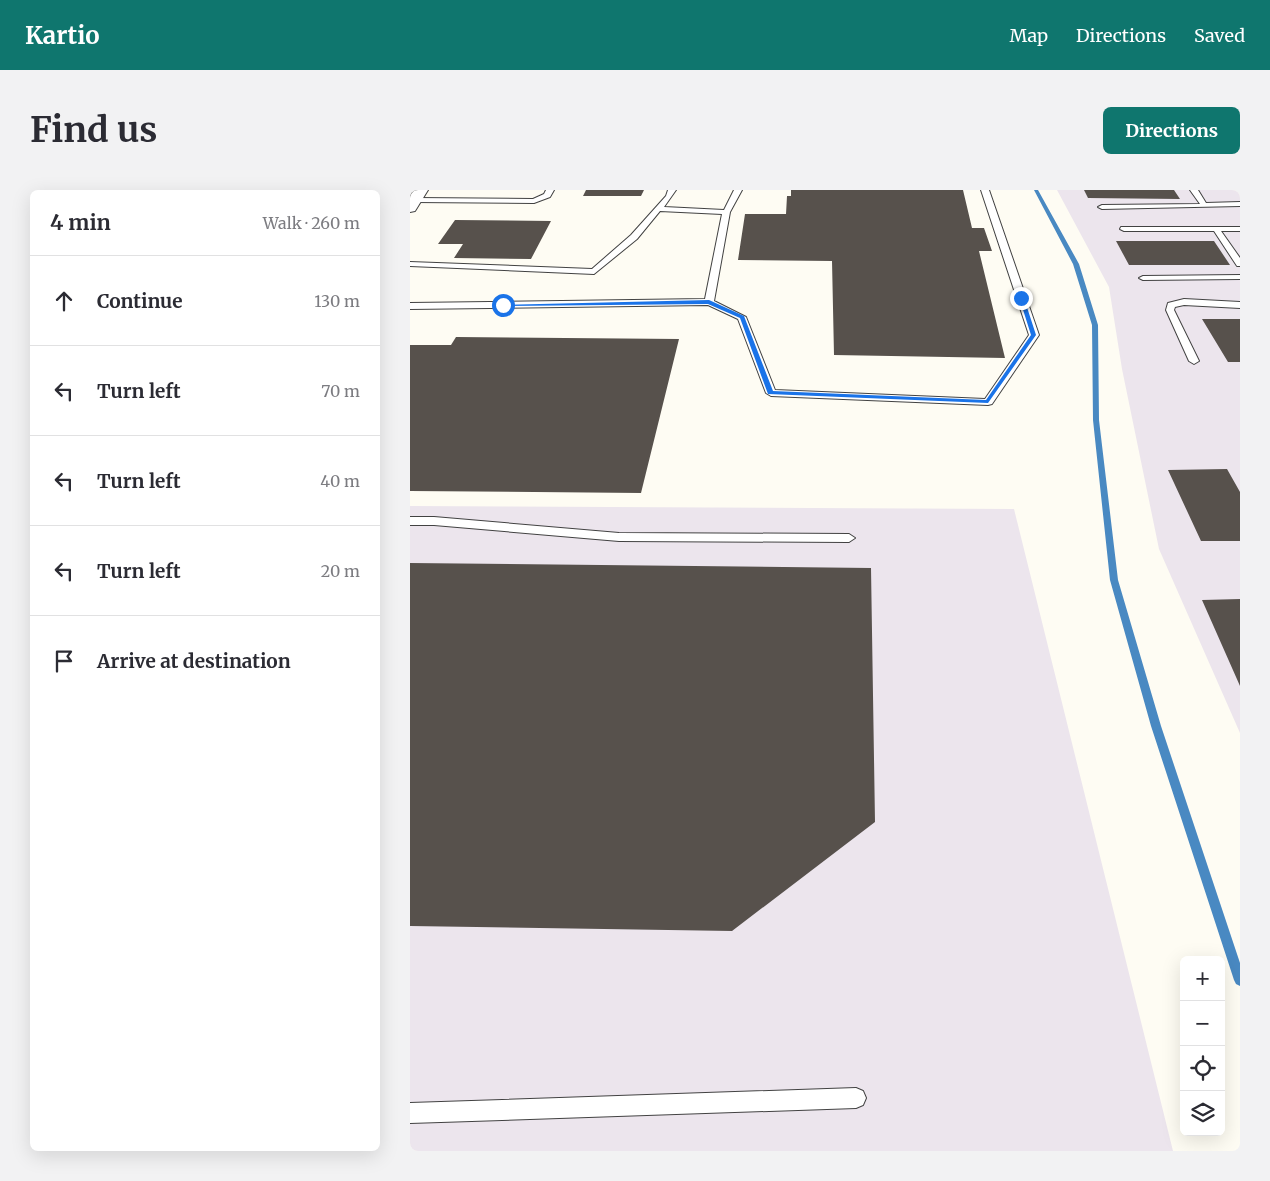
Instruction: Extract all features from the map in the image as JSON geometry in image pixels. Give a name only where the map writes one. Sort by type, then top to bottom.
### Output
[{"type":"lane","points":[[415,199],[534,201],[547,194],[550,190]]},
{"type":"lane","points":[[410,264],[594,272],[634,237],[672,190]]},
{"type":"lane","points":[[709,302],[726,212],[738,190]]},
{"type":"lane","points":[[410,306],[709,302],[742,317],[770,393],[988,402],[1034,335],[985,190]]},
{"type":"lane","points":[[1194,190],[1204,205]]},
{"type":"lane","points":[[1102,206],[1206,206],[1204,205],[1240,204]]},
{"type":"lane","points":[[658,209],[726,212]]},
{"type":"lane","points":[[1124,229],[1240,229]]},
{"type":"lane","points":[[1216,229],[1240,264]]},
{"type":"lane","points":[[1143,278],[1240,277]]},
{"type":"lane","points":[[1194,361],[1170,310],[1170,305],[1184,302],[1240,305]]},
{"type":"lane","points":[[410,521],[434,521],[619,537],[849,538]]},
{"type":"lane","points":[[410,1113],[856,1098]]},
{"type":"shaded area","points":[[1057,190],[1240,190],[1240,733],[1159,549],[1122,369],[1109,287]]},
{"type":"shaded area","points":[[410,506],[1014,509],[1173,1151],[410,1151]]},
{"type":"building","points":[[586,190],[644,190],[641,196],[583,196]]},
{"type":"building","points":[[791,190],[963,190],[972,228],[984,228],[992,251],[979,251],[1005,358],[834,355],[832,261],[738,260],[745,214],[786,214],[787,196],[791,196]]},
{"type":"building","points":[[1084,190],[1174,190],[1180,199],[1088,198]]},
{"type":"building","points":[[455,220],[551,221],[531,259],[454,258],[463,244],[438,244]]},
{"type":"building","points":[[1116,241],[1214,241],[1230,265],[1129,265]]},
{"type":"building","points":[[1202,319],[1240,319],[1240,362],[1228,362]]},
{"type":"building","points":[[456,337],[679,339],[641,493],[410,491],[410,345],[451,345]]},
{"type":"building","points":[[1227,469],[1240,492],[1240,541],[1201,541],[1168,470]]},
{"type":"building","points":[[410,563],[871,568],[875,822],[732,931],[410,926]]},
{"type":"building","points":[[1240,599],[1240,686],[1202,600]]},
{"type":"waterway","points":[[1036,190],[1076,264],[1095,325],[1096,420],[1114,580],[1156,726],[1240,980]]},
{"type":"route","points":[[503,305],[709,302],[742,317],[770,393],[988,402],[1034,335],[1021,298]]}]
